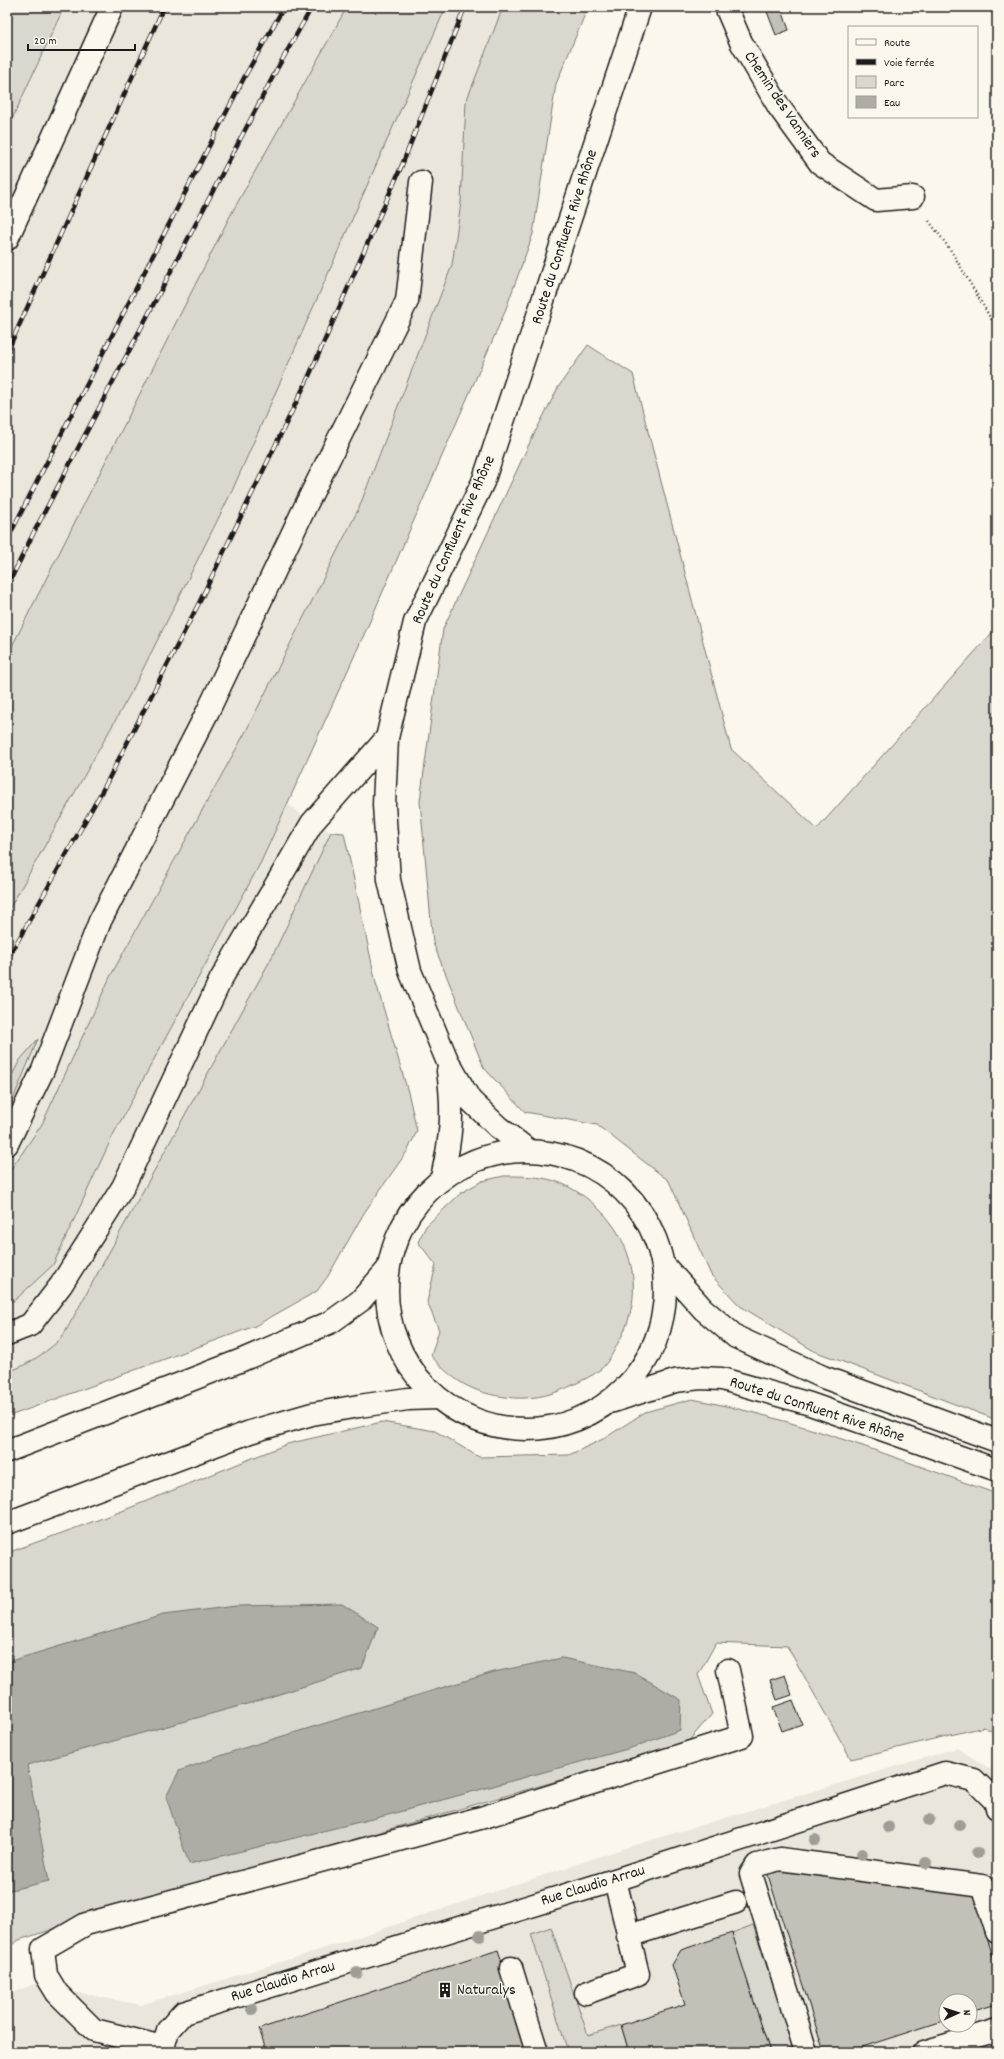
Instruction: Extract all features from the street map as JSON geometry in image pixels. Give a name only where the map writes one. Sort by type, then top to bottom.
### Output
[{"type":"main road","points":[[7,239],[112,7]]},
{"type":"main road","name":"Route du Confluent Rive Rhône","points":[[528,1150],[498,1127],[470,1100],[447,1060],[410,971],[389,880],[384,805],[387,738],[415,622],[483,482],[640,7]]},
{"type":"main road","name":"Chemin des Vanniers","points":[[726,7],[741,42],[779,107],[820,163],[876,200],[913,197]]},
{"type":"main road","points":[[7,1144],[43,1070],[100,921],[208,711],[306,505],[407,301],[421,182]]},
{"type":"main road","points":[[7,1334],[30,1325],[61,1285],[123,1187],[221,979],[312,823],[387,738]]},
{"type":"main road","name":"Route du Confluent Rive Rhône","points":[[442,1178],[450,1141],[452,1106],[447,1060]]},
{"type":"main road","points":[[528,1150],[552,1153],[576,1160],[598,1171],[621,1188],[640,1210],[654,1236],[662,1263],[664,1302],[656,1340],[638,1373],[612,1401],[584,1417],[555,1428],[524,1430],[485,1424],[463,1416],[436,1398],[412,1372],[395,1340],[387,1305],[388,1269],[398,1234],[416,1203],[442,1178],[468,1163],[497,1153],[528,1150]]},
{"type":"main road","name":"Route du Confluent Rive Rhône","points":[[662,1263],[703,1309],[736,1337],[823,1377],[997,1441]]},
{"type":"main road","points":[[7,1451],[242,1360],[331,1322],[360,1301],[388,1269]]},
{"type":"main road","name":"Route du Confluent Rive Rhône","points":[[612,1401],[675,1381],[700,1378],[722,1379],[810,1404],[997,1470]]},
{"type":"main road","points":[[7,1524],[250,1432],[312,1414],[408,1399],[436,1398]]},
{"type":"main road","points":[[162,2050],[94,2030],[57,1993],[46,1976],[43,1949],[86,1924],[484,1817],[742,1736],[728,1670]]},
{"type":"main road","name":"Rue Claudio Arrau","points":[[162,2050],[168,2030],[183,2013],[615,1880],[945,1773],[974,1780],[996,1804]]},
{"type":"main road","points":[[806,2052],[751,1874],[757,1865],[780,1859],[982,1886],[997,1932]]},
{"type":"main road","points":[[586,1993],[638,1974],[615,1880]]},
{"type":"main road","points":[[628,1936],[736,1902]]},
{"type":"main road","points":[[511,1968],[537,2052]]},
{"type":"main road","points":[[924,2052],[997,2030]]},
{"type":"path","points":[[913,197],[950,249],[997,329]]},
{"type":"shaded area","points":[[7,7],[588,7],[556,84],[533,234],[504,314],[367,628],[288,804],[312,823],[331,832],[344,833],[376,983],[7,1417]]},
{"type":"shaded area","points":[[957,1748],[997,1773],[997,2052],[7,2052],[7,1995],[34,1984],[141,2005],[313,1952],[628,1847]]},
{"type":"green space","points":[[7,7],[64,7],[7,130]]},
{"type":"green space","points":[[347,7],[446,7],[232,491],[133,689],[7,913],[7,656],[230,216]]},
{"type":"green space","points":[[503,7],[588,7],[556,84],[533,234],[504,314],[367,628],[261,862],[113,1135],[53,1265],[15,1300],[7,1304],[7,1175],[42,1124],[111,975],[246,731],[359,508],[452,265],[461,202],[466,102]]},
{"type":"green space","points":[[588,345],[633,374],[731,749],[817,829],[997,627],[997,1420],[814,1351],[740,1306],[711,1275],[669,1181],[597,1125],[525,1112],[484,1068],[433,943],[420,801],[443,629],[529,444],[559,386]]},
{"type":"green space","points":[[331,832],[344,833],[376,983],[408,1092],[417,1131],[408,1150],[364,1213],[328,1276],[317,1291],[255,1326],[7,1417],[7,1371],[21,1367],[37,1357],[53,1346],[63,1336],[272,957]]},
{"type":"green space","points":[[38,1039],[7,1114],[7,1085],[20,1060]]},
{"type":"green space","points":[[504,1176],[529,1177],[554,1181],[569,1187],[589,1200],[606,1216],[619,1235],[628,1255],[633,1276],[633,1299],[628,1321],[615,1350],[606,1364],[595,1373],[575,1384],[560,1391],[538,1397],[515,1398],[478,1391],[449,1374],[431,1356],[439,1330],[427,1302],[436,1265],[418,1242],[426,1226],[461,1193],[482,1181]]},
{"type":"green space","points":[[692,1399],[731,1407],[808,1428],[997,1494],[997,1734],[984,1727],[851,1759],[787,1646],[716,1643],[698,1675],[712,1714],[686,1744],[177,1890],[19,1940],[7,1948],[7,1553],[122,1511],[287,1444],[382,1422],[435,1431],[479,1457],[569,1455],[605,1438],[645,1412]]},
{"type":"green space","points":[[753,1925],[795,2052],[770,2052],[732,1933]]},
{"type":"green space","points":[[551,1927],[588,2035],[621,2025],[629,2052],[568,2052],[531,1934]]},
{"type":"water","points":[[342,1604],[378,1627],[362,1668],[254,1702],[27,1765],[49,1881],[7,1891],[7,1662],[163,1615],[236,1606]]},
{"type":"water","points":[[562,1658],[635,1673],[681,1700],[680,1730],[631,1748],[388,1815],[189,1864],[166,1797],[179,1771],[237,1750],[494,1672]]},
{"type":"building","points":[[781,7],[789,30],[776,35],[766,9]]},
{"type":"building","points":[[785,1675],[792,1695],[777,1700],[770,1680]]},
{"type":"building","points":[[793,1700],[802,1724],[782,1731],[773,1707]]},
{"type":"building","points":[[766,1869],[973,1894],[997,1969],[997,2004],[978,2010],[978,1993],[938,1993],[938,2023],[847,2052],[824,2052]]},
{"type":"building","points":[[732,1933],[770,2052],[629,2052],[621,2025],[685,2004],[672,1965],[681,1950]]},
{"type":"building","name":"Naturalys","points":[[498,1950],[532,2052],[267,2052],[259,2029]]},
{"type":"railway","points":[[7,352],[164,7]]},
{"type":"railway","points":[[7,540],[245,76],[284,7]]},
{"type":"railway","points":[[7,587],[34,532],[277,69],[312,7]]},
{"type":"railway","points":[[7,960],[106,784],[200,601],[309,376],[402,165],[465,7]]},
{"type":"place","name":"Naturalys","points":[[445,1990]]}]
